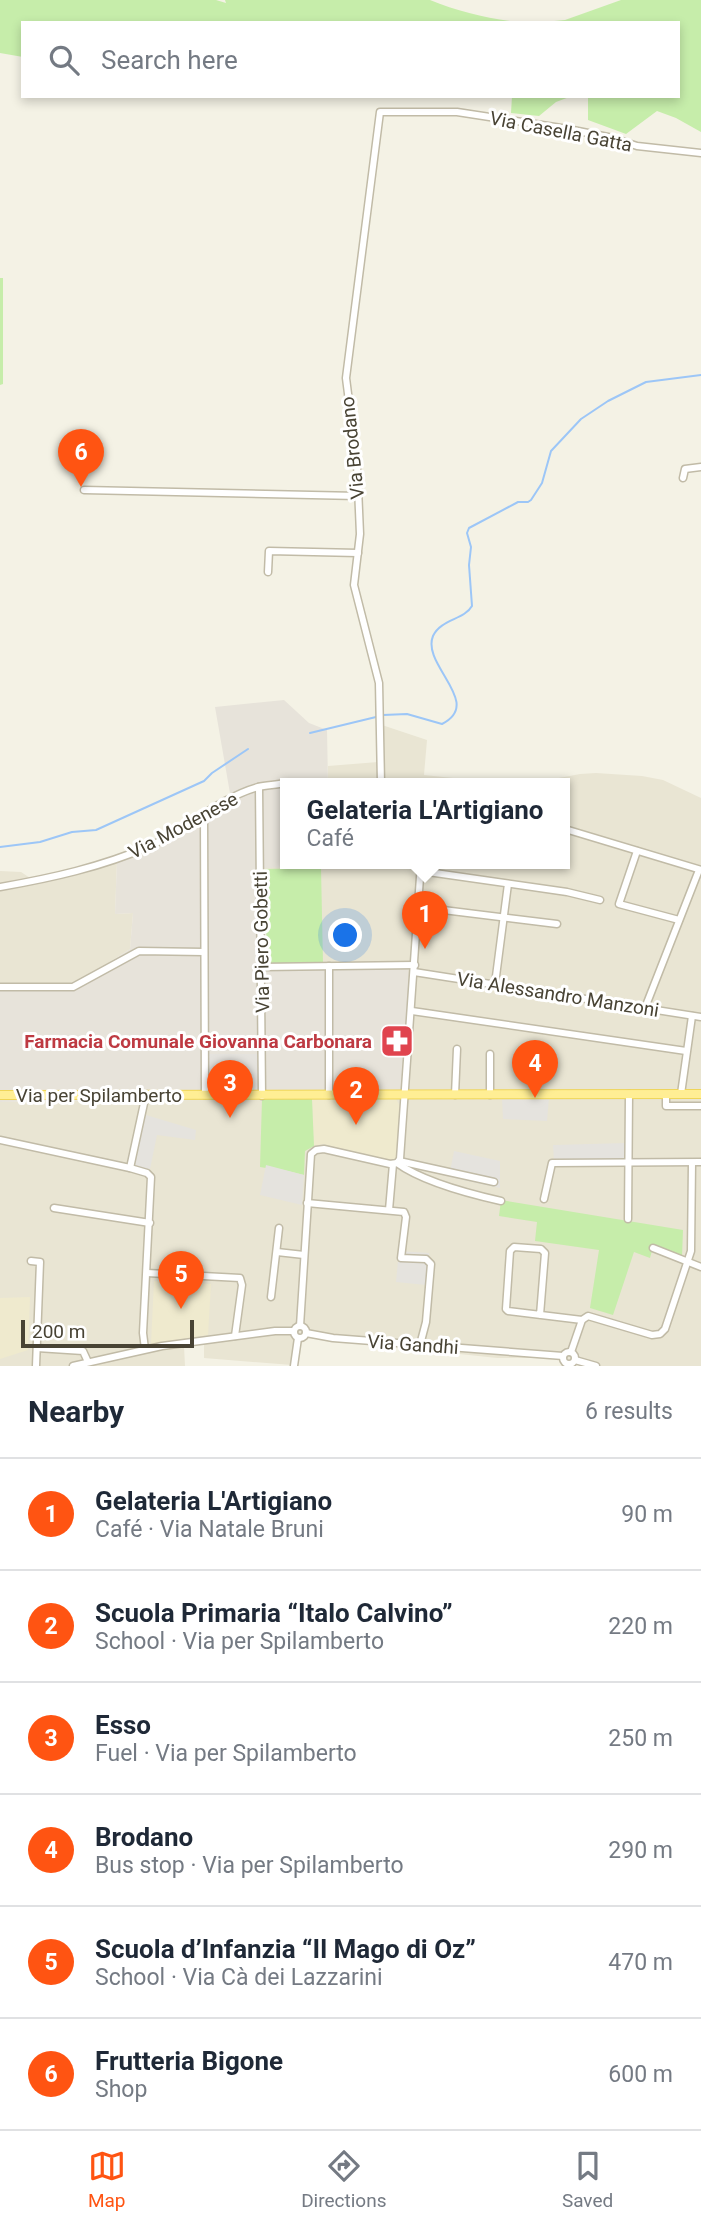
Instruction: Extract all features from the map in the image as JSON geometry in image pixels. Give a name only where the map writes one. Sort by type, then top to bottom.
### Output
[{"type":"main road","name":"Via per Spilamberto","points":[[0,1095],[701,1094]]},
{"type":"street","name":"Via Casella Gatta","points":[[380,112],[457,113],[568,129],[613,138],[636,146],[701,153]]},
{"type":"street","name":"Via Brodano","points":[[380,112],[346,377],[347,398],[354,430],[360,534],[354,585],[379,683],[381,778]]},
{"type":"street","points":[[683,478],[685,469],[701,467]]},
{"type":"street","points":[[85,491],[358,496]]},
{"type":"street","points":[[268,572],[269,551],[358,553]]},
{"type":"street","name":"Via Modenese","points":[[0,887],[55,878],[110,862],[152,845],[234,797],[259,787],[280,784]]},
{"type":"street","name":"Via Piero Gobetti","points":[[259,787],[262,1096]]},
{"type":"street","points":[[204,816],[205,1095]]},
{"type":"street","points":[[570,831],[700,870],[645,1008]]},
{"type":"street","points":[[637,851],[619,904],[679,920]]},
{"type":"street","points":[[389,1210],[405,1095],[421,869]]},
{"type":"street","points":[[431,869],[600,900]]},
{"type":"street","points":[[495,984],[508,884]]},
{"type":"street","points":[[419,906],[557,924]]},
{"type":"street","points":[[0,987],[74,987],[139,951],[204,952]]},
{"type":"street","points":[[329,966],[330,1095]]},
{"type":"street","name":"Via Alessandro Manzoni","points":[[262,967],[414,969],[701,1017]]},
{"type":"street","points":[[412,1011],[686,1051]]},
{"type":"street","points":[[681,1094],[692,1016]]},
{"type":"street","points":[[455,1095],[457,1049]]},
{"type":"street","points":[[490,1054],[490,1095]]},
{"type":"street","points":[[130,1168],[146,1094]]},
{"type":"street","points":[[628,1219],[629,1094]]},
{"type":"street","points":[[666,1094],[666,1106],[701,1106]]},
{"type":"street","points":[[0,1140],[130,1168],[147,1173],[151,1177],[143,1333],[145,1349]]},
{"type":"street","points":[[294,1366],[296,1334],[300,1326],[310,1158],[316,1150],[324,1149],[494,1182]]},
{"type":"street","points":[[544,1199],[552,1163],[701,1162]]},
{"type":"street","points":[[396,1163],[438,1182],[501,1201]]},
{"type":"street","points":[[540,1315],[545,1253],[541,1249],[513,1247],[510,1251],[505,1307],[508,1311],[540,1315],[582,1320],[591,1316],[652,1335],[660,1334],[665,1329],[691,1245],[692,1163]]},
{"type":"street","points":[[307,1203],[402,1210],[406,1217],[401,1258],[426,1259],[431,1264],[426,1322],[420,1345]]},
{"type":"street","points":[[54,1208],[150,1223]]},
{"type":"street","points":[[271,1297],[279,1228]]},
{"type":"street","points":[[653,1248],[701,1267]]},
{"type":"street","points":[[277,1252],[304,1255]]},
{"type":"street","points":[[31,1261],[40,1262],[36,1366]]},
{"type":"street","points":[[147,1273],[240,1278],[242,1288],[235,1336]]},
{"type":"street","points":[[582,1320],[571,1352],[575,1360],[596,1366]]},
{"type":"street","points":[[73,1366],[145,1349],[235,1336],[275,1331],[304,1337],[305,1329],[300,1326]]},
{"type":"street","name":"Via Gandhi","points":[[306,1334],[563,1356]]},
{"type":"street","points":[[37,1348],[79,1350],[85,1353],[88,1362]]},
{"type":"street","points":[[571,1352],[563,1356],[565,1365],[575,1360]]},
{"type":"shaded area","points":[[284,700],[309,723],[327,730],[328,778],[280,778],[280,868],[264,868],[266,964],[409,962],[405,1095],[0,1102],[0,989],[63,986],[90,975],[130,949],[133,913],[115,914],[117,860],[231,799],[215,707]]},
{"type":"shaded area","points":[[379,724],[427,740],[424,775],[453,778],[328,778],[328,766],[378,762]]},
{"type":"shaded area","points":[[580,774],[642,776],[663,780],[701,798],[701,1366],[584,1366],[554,1358],[497,1358],[310,1338],[294,1342],[292,1365],[204,1358],[204,1343],[184,1346],[185,1366],[0,1366],[0,1102],[278,1097],[266,965],[264,867],[570,869],[570,778],[559,778]]},
{"type":"shaded area","points":[[117,860],[115,914],[133,913],[130,949],[90,975],[63,986],[0,989],[0,871],[21,872],[33,880]]},
{"type":"shaded area","points":[[209,1054],[258,1054],[258,1089],[209,1089]]},
{"type":"shaded area","points":[[502,1098],[549,1098],[547,1121],[503,1119]]},
{"type":"shaded area","points":[[312,1099],[396,1099],[400,1106],[396,1158],[392,1161],[323,1144],[314,1146]]},
{"type":"shaded area","points":[[146,1115],[196,1130],[195,1140],[157,1135],[150,1169],[133,1167]]},
{"type":"shaded area","points":[[627,1143],[627,1159],[554,1161],[553,1145]]},
{"type":"shaded area","points":[[454,1151],[500,1161],[500,1188],[449,1177]]},
{"type":"shaded area","points":[[266,1165],[304,1175],[302,1205],[260,1195]]},
{"type":"shaded area","points":[[399,1251],[429,1253],[426,1285],[396,1282]]},
{"type":"shaded area","points":[[154,1281],[211,1284],[208,1335],[151,1344]]},
{"type":"shaded area","points":[[30,1297],[28,1350],[0,1359],[0,1298]]},
{"type":"green space","points":[[0,0],[216,0],[226,3],[225,0],[430,0],[454,9],[511,21],[21,21],[21,57],[0,53]]},
{"type":"green space","points":[[621,0],[701,0],[701,132],[657,111],[626,134],[588,120],[588,98],[680,98],[680,21],[554,21],[565,20]]},
{"type":"green space","points":[[512,98],[567,98],[556,102],[539,116],[511,113]]},
{"type":"green space","points":[[0,278],[3,278],[3,384],[0,385]]},
{"type":"green space","points":[[265,869],[321,869],[323,963],[268,964]]},
{"type":"green space","points":[[262,1099],[312,1099],[314,1146],[305,1151],[304,1175],[267,1166],[260,1167]]},
{"type":"green space","points":[[501,1200],[683,1230],[682,1257],[653,1247],[650,1258],[634,1252],[613,1315],[590,1308],[599,1250],[535,1241],[537,1222],[499,1216]]},
{"type":"waterway","points":[[383,715],[407,714],[442,724],[453,715],[457,705],[454,695],[435,659],[432,647],[433,636],[437,630],[472,606],[469,565],[471,547],[467,533],[469,528],[518,502],[531,500],[542,483],[551,451],[581,419],[608,401],[646,382],[701,375]]},
{"type":"waterway","points":[[310,733],[376,717]]},
{"type":"waterway","points":[[0,847],[40,842],[72,832],[96,830],[204,781],[248,749]]},
{"type":"place","name":"Frutteria Bigone","points":[[81,487]]},
{"type":"place","name":"Gelateria L'Artigiano","points":[[425,949]]},
{"type":"place","name":"Farmacia Comunale Giovanna Carbonara","points":[[397,1041]]},
{"type":"place","name":"Brodano","points":[[535,1098]]},
{"type":"place","name":"Esso","points":[[230,1118]]},
{"type":"place","name":"Scuola Primaria “Italo Calvino”","points":[[356,1125]]},
{"type":"place","name":"Scuola d’Infanzia “Il Mago di Oz”","points":[[181,1309]]}]
